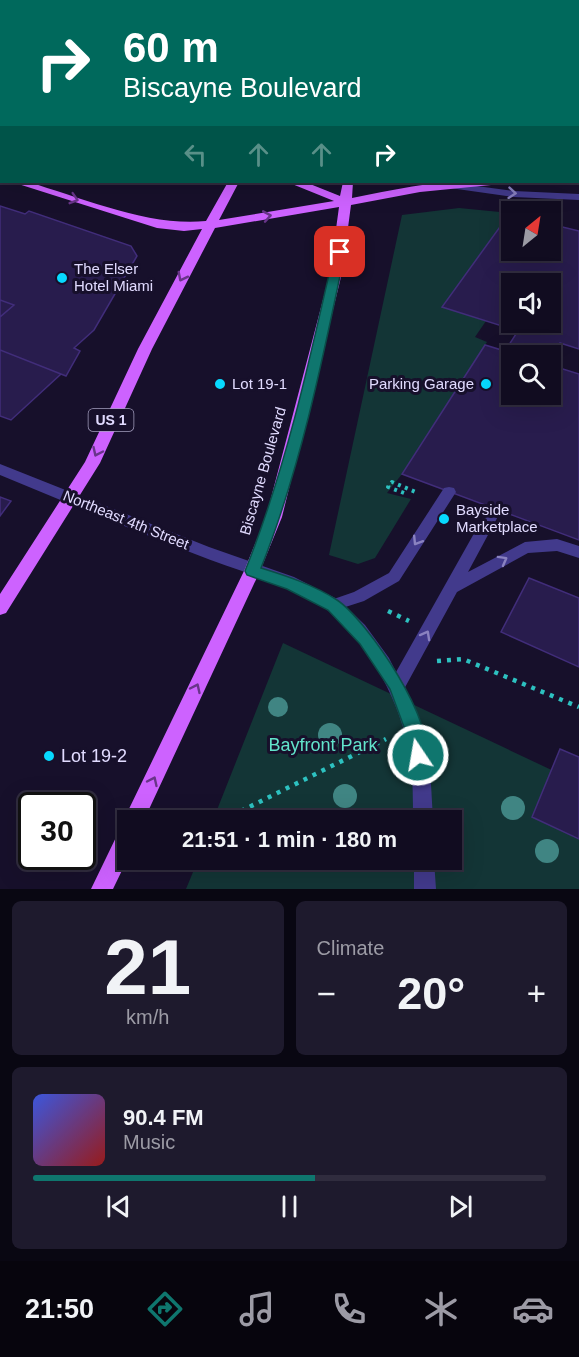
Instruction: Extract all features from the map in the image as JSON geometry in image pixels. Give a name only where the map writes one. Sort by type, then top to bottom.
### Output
[{"type":"main road","points":[[21,183],[157,224],[184,227],[210,225],[347,202],[482,183]]},
{"type":"main road","name":"US 1","points":[[0,608],[92,463],[144,349],[232,183]]},
{"type":"main road","points":[[298,183],[347,202]]},
{"type":"main road","name":"Biscayne Boulevard","points":[[139,810],[252,571],[274,517],[336,273],[348,183]]},
{"type":"main road","points":[[102,889],[117,857]]},
{"type":"street","points":[[454,186],[514,194],[579,196]]},
{"type":"street","name":"Northeast 4th Street","points":[[0,469],[252,571],[293,584],[333,605],[365,639],[397,686],[416,735],[423,810]]},
{"type":"street","points":[[424,870],[425,889]]},
{"type":"lane","points":[[333,605],[358,597],[394,577],[448,492]]},
{"type":"lane","points":[[397,686],[495,509]]},
{"type":"lane","points":[[452,588],[525,548],[557,545],[579,552]]},
{"type":"path","points":[[404,493],[388,488],[392,482],[418,493]]},
{"type":"path","points":[[388,611],[415,623]]},
{"type":"path","points":[[437,661],[463,658],[579,707]]},
{"type":"path","points":[[243,810],[386,739]]},
{"type":"green space","points":[[459,208],[501,212],[501,226],[443,307],[486,321],[475,337],[487,342],[402,474],[387,493],[411,499],[375,558],[358,564],[329,555],[402,215]]},
{"type":"green space","name":"Bayfront Park","points":[[283,643],[579,783],[579,889],[186,889],[194,870],[462,870],[462,810],[217,810]]},
{"type":"building","name":"The Elser Hotel Miami","points":[[0,206],[25,214],[29,211],[131,246],[137,256],[94,330],[74,348],[80,351],[66,376],[0,350],[0,317],[14,305],[0,300]]},
{"type":"building","name":"Parking Garage","points":[[501,225],[501,261],[561,261],[561,227],[579,231],[579,349],[560,343],[559,345],[509,345],[517,333],[561,333],[561,273],[501,273],[501,326],[442,307]]},
{"type":"building","points":[[0,300],[14,305],[0,317]]},
{"type":"building","name":"Parking Garage","points":[[485,345],[501,350],[501,405],[561,405],[561,368],[579,374],[579,540],[402,474]]},
{"type":"building","points":[[0,350],[61,374],[11,420],[0,416]]},
{"type":"building","points":[[0,497],[11,501],[0,516]]},
{"type":"building","points":[[529,578],[579,598],[579,667],[501,632]]},
{"type":"building","points":[[560,749],[579,757],[579,839],[532,817]]},
{"type":"place","name":"The Elser Hotel Miami","points":[[62,278]]},
{"type":"place","name":"Lot 19-1","points":[[220,384]]},
{"type":"place","name":"Parking Garage","points":[[486,384]]},
{"type":"place","name":"Bayside Marketplace","points":[[444,519]]},
{"type":"place","name":"Lot 19-2","points":[[49,756]]},
{"type":"route","points":[[340,252],[323,329],[274,517],[252,571],[293,584],[333,605],[365,639],[397,686],[416,735],[418,755]]}]
